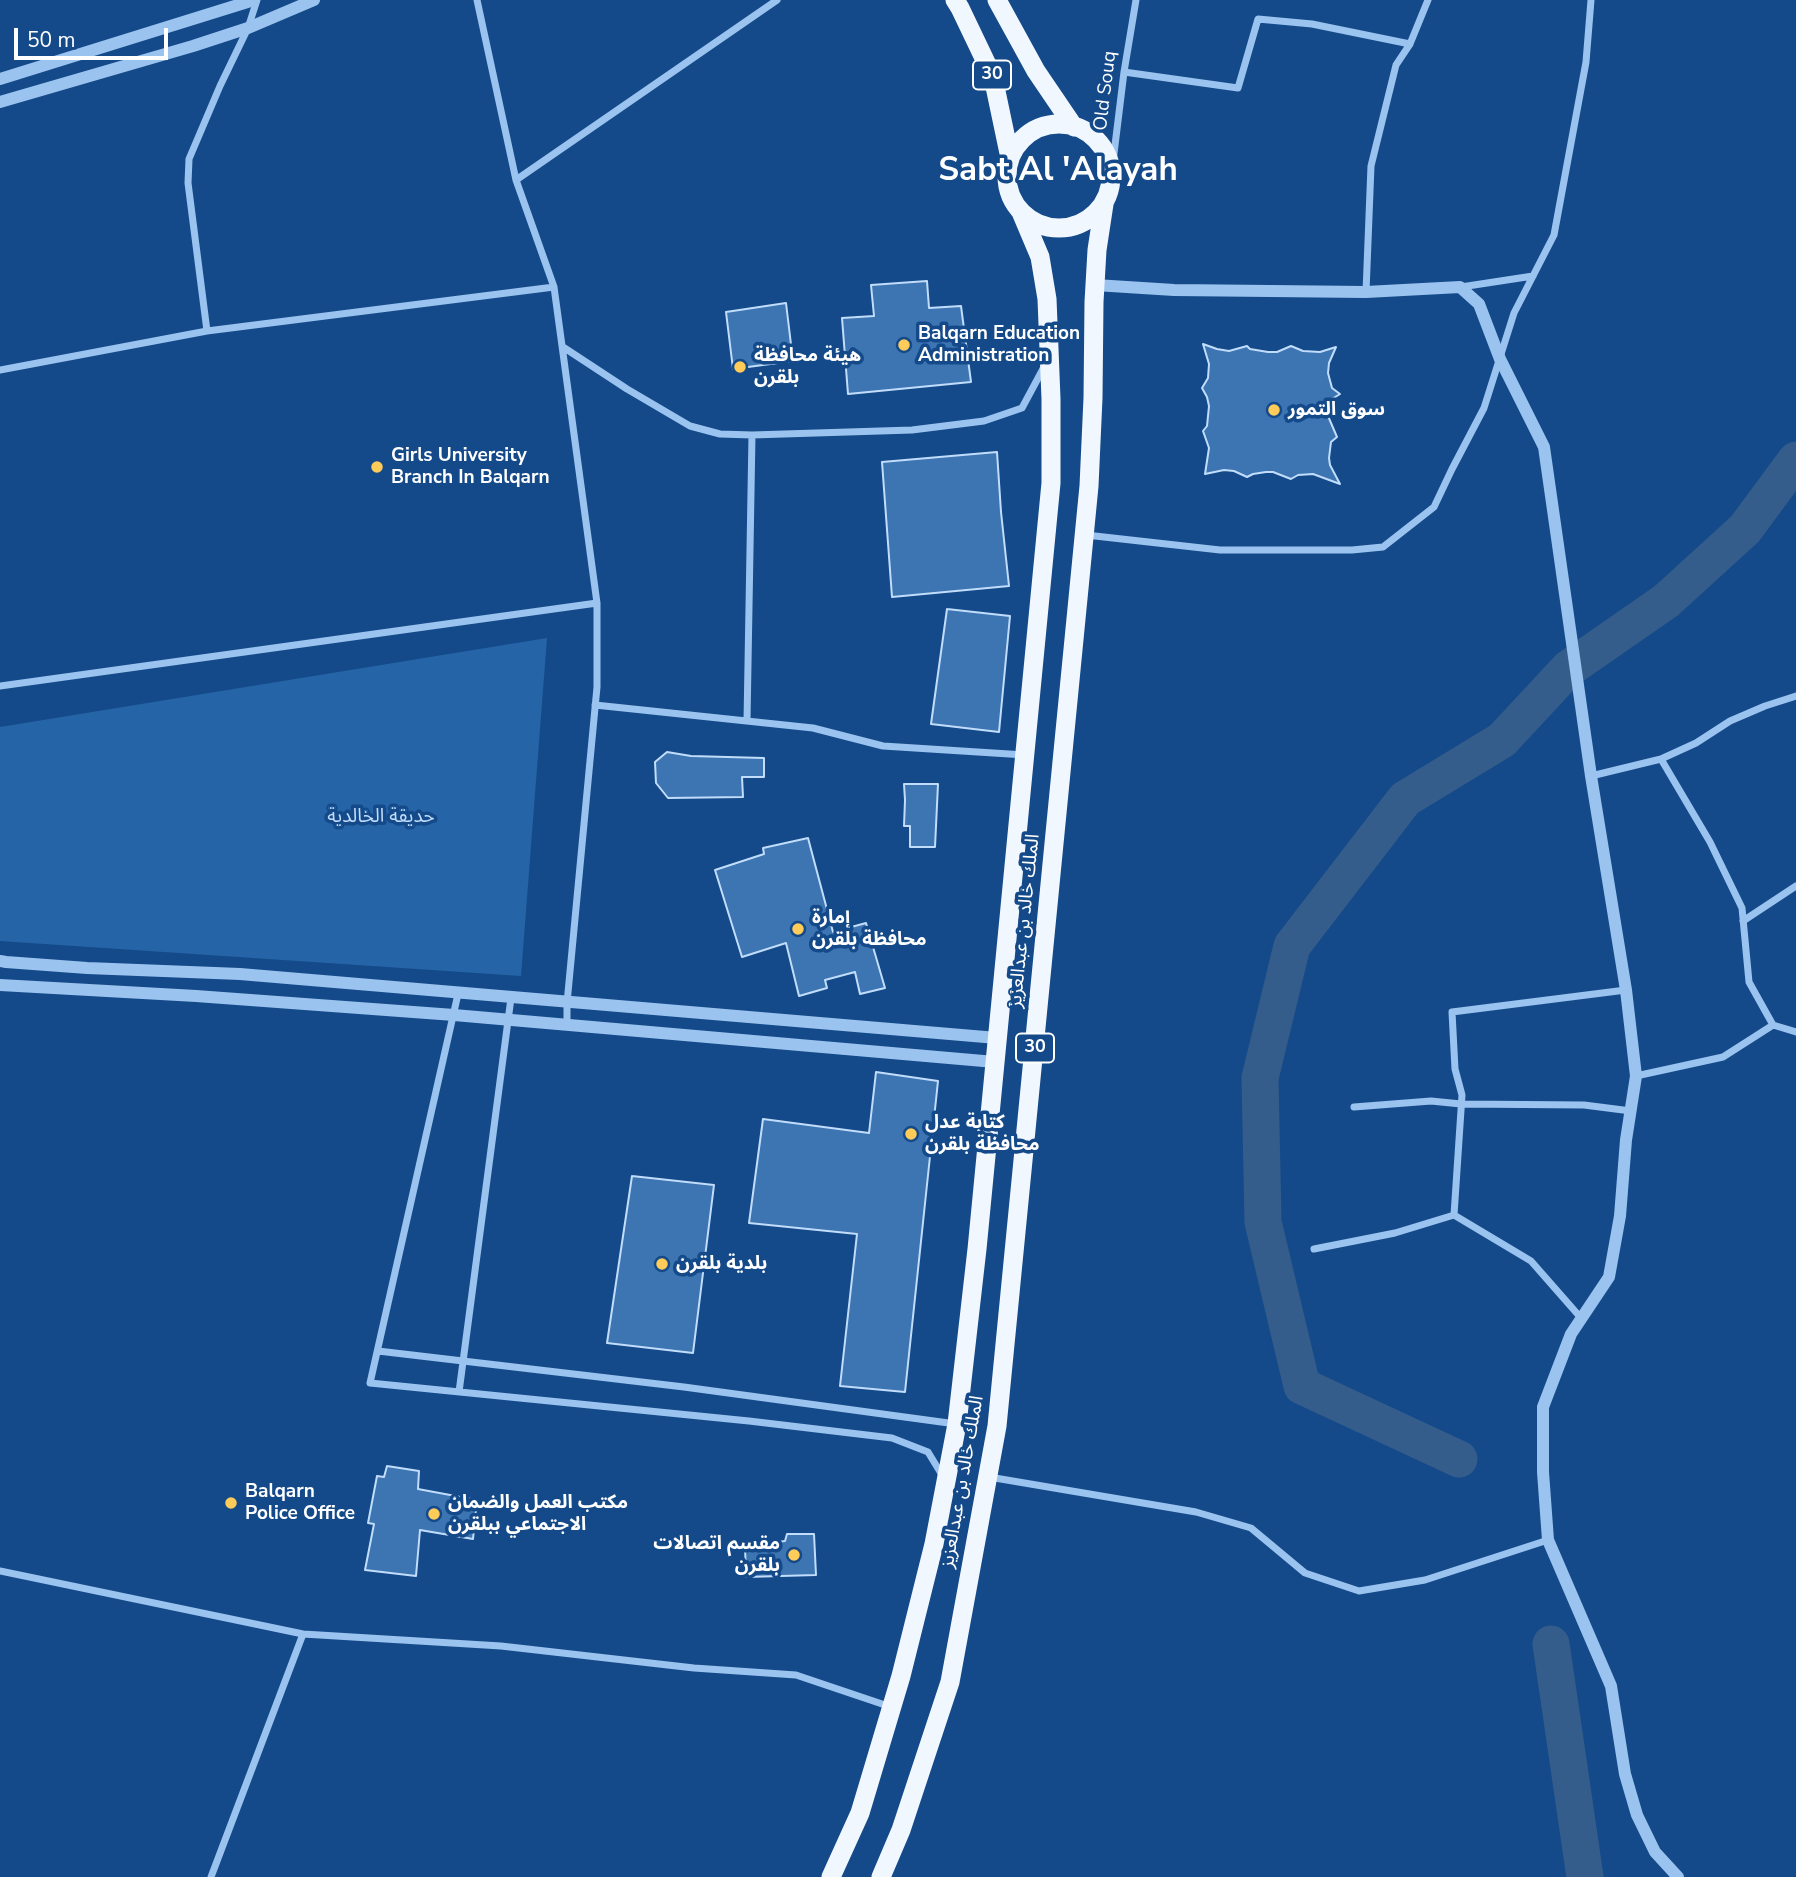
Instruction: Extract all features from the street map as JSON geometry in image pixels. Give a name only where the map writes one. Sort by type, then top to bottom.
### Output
[{"type":"highway","name":"30","points":[[955,0],[993,77],[1010,158]]},
{"type":"highway","name":"30","points":[[997,0],[1036,71],[1074,127]]},
{"type":"highway","points":[[1054,125],[1074,127],[1092,134],[1104,149],[1110,167],[1107,195],[1092,218],[1074,226],[1054,228],[1037,223],[1021,212],[1010,195],[1007,177],[1010,158],[1021,141],[1037,130],[1054,125]]},
{"type":"highway","name":"الملك خالد بن عبدالعزيز","points":[[881,1877],[901,1830],[950,1682],[998,1426],[1085,535],[1093,410],[1097,250],[1107,195]]},
{"type":"highway","name":"الملك خالد بن عبدالعزيز","points":[[831,1877],[860,1813],[891,1707],[934,1544],[957,1424],[998,1038],[1051,483],[1047,299],[1040,257],[1021,212]]},
{"type":"street","points":[[207,331],[188,183],[190,159],[220,86],[248,28],[256,0]]},
{"type":"street","points":[[0,79],[256,0]]},
{"type":"street","points":[[0,102],[193,46],[248,28],[314,0]]},
{"type":"street","points":[[477,0],[516,180],[554,287],[597,603],[597,687],[567,1026]]},
{"type":"street","points":[[516,180],[777,0]]},
{"type":"street","name":"Old Souq","points":[[1107,195],[1136,0]]},
{"type":"street","points":[[1366,292],[1371,166],[1396,65],[1410,44],[1428,0]]},
{"type":"street","points":[[1085,535],[1220,550],[1352,550],[1383,547],[1434,507],[1484,408],[1514,313],[1554,235],[1586,62],[1591,0]]},
{"type":"street","points":[[1124,72],[1238,88],[1258,19],[1312,24],[1410,44]]},
{"type":"street","points":[[1095,285],[1174,290],[1366,292],[1460,287],[1533,276]]},
{"type":"street","points":[[0,370],[207,331],[554,287]]},
{"type":"street","points":[[1460,287],[1479,304],[1500,359],[1544,447],[1591,776],[1626,990],[1636,1076],[1626,1140],[1620,1216],[1609,1277],[1571,1334],[1543,1407],[1543,1472],[1548,1540],[1611,1686],[1625,1774],[1637,1815],[1655,1852],[1678,1877]]},
{"type":"street","points":[[563,347],[690,426],[720,434],[752,435],[912,430],[984,421],[1022,408],[1049,357]]},
{"type":"street","points":[[747,721],[752,435]]},
{"type":"street","points":[[0,686],[597,603]]},
{"type":"street","points":[[1591,776],[1661,759],[1696,743],[1730,721],[1796,696]]},
{"type":"street","points":[[595,705],[813,728],[883,746],[1025,755]]},
{"type":"street","points":[[1661,759],[1710,842],[1742,908],[1749,982],[1773,1026]]},
{"type":"street","points":[[1743,921],[1796,886]]},
{"type":"street","points":[[0,961],[87,968],[240,974],[998,1038]]},
{"type":"street","points":[[0,985],[454,1015],[995,1062]]},
{"type":"street","points":[[1454,1215],[1462,1095],[1455,1069],[1452,1012],[1626,990]]},
{"type":"street","points":[[458,994],[370,1383],[891,1438],[928,1452],[946,1481]]},
{"type":"street","points":[[459,1392],[511,998]]},
{"type":"street","points":[[1636,1076],[1723,1057],[1773,1026],[1796,1032]]},
{"type":"street","points":[[1354,1107],[1432,1101],[1461,1104],[1584,1105],[1631,1111]]},
{"type":"street","points":[[1314,1249],[1395,1233],[1454,1215],[1531,1261],[1581,1318]]},
{"type":"street","points":[[378,1351],[957,1424]]},
{"type":"street","points":[[988,1476],[1196,1513],[1251,1528],[1305,1573],[1359,1591],[1425,1580],[1548,1540]]},
{"type":"street","points":[[0,1571],[303,1634],[501,1646],[694,1668],[796,1675],[891,1707]]},
{"type":"street","points":[[211,1877],[303,1634]]},
{"type":"green space","name":"حديقة الخالدية","points":[[547,638],[521,976],[0,941],[0,727]]},
{"type":"building","points":[[927,281],[929,308],[961,306],[971,382],[848,394],[842,318],[874,316],[871,285]]},
{"type":"building","points":[[786,303],[793,361],[733,369],[726,312]]},
{"type":"building","points":[[1203,344],[1229,351],[1247,346],[1268,352],[1277,352],[1291,346],[1303,351],[1320,352],[1336,347],[1328,373],[1332,388],[1340,394],[1332,399],[1328,416],[1337,437],[1331,442],[1329,458],[1340,484],[1313,474],[1298,475],[1291,479],[1273,472],[1247,477],[1224,470],[1205,474],[1209,448],[1203,431],[1207,426],[1209,406],[1202,388],[1208,378],[1209,364]]},
{"type":"building","points":[[997,452],[1009,586],[892,597],[882,462]]},
{"type":"building","points":[[947,609],[1010,616],[999,732],[931,724]]},
{"type":"building","points":[[667,752],[691,756],[764,758],[764,777],[742,777],[743,797],[668,798],[656,783],[655,762]]},
{"type":"building","points":[[904,784],[938,784],[935,847],[910,847],[910,826],[904,826]]},
{"type":"building","points":[[808,838],[833,932],[866,923],[885,988],[860,994],[855,972],[825,980],[827,988],[799,996],[786,943],[742,957],[715,870],[764,854],[763,848]]},
{"type":"building","points":[[876,1072],[938,1081],[905,1392],[840,1386],[857,1234],[749,1223],[763,1119],[869,1133]]},
{"type":"building","name":"بلدية بلقرن","points":[[632,1176],[714,1185],[693,1353],[607,1343]]},
{"type":"building","points":[[387,1466],[419,1471],[418,1489],[477,1500],[473,1539],[420,1530],[416,1576],[365,1570],[374,1524],[368,1523],[377,1476],[384,1477]]},
{"type":"building","points":[[787,1534],[814,1534],[816,1575],[746,1577],[745,1546],[785,1541]]},
{"type":"waterway","points":[[1459,1459],[1302,1386],[1263,1222],[1260,1078],[1292,946],[1405,799],[1502,740],[1568,669],[1666,601],[1745,529],[1796,460]]},
{"type":"waterway","points":[[1551,1644],[1585,1877]]},
{"type":"place","name":"Balqarn Education Administration","points":[[904,345]]},
{"type":"place","name":"هيئة محافظة بلقرن","points":[[740,367]]},
{"type":"place","name":"سوق التمور","points":[[1274,410]]},
{"type":"place","name":"Girls University Branch In Balqarn","points":[[377,467]]},
{"type":"place","name":"إمارة محافظة بلقرن","points":[[798,929]]},
{"type":"place","name":"كتابة عدل محافظة بلقرن","points":[[911,1134]]},
{"type":"place","name":"بلدية بلقرن","points":[[662,1264]]},
{"type":"place","name":"Balqarn Police Office","points":[[231,1503]]},
{"type":"place","name":"مكتب العمل والضمان الاجتماعي ببلقرن","points":[[434,1514]]},
{"type":"place","name":"مقسم اتصالات بلقرن","points":[[794,1555]]},
{"type":"district","name":"Sabt Al 'Alayah","points":[[1058,172]]}]
